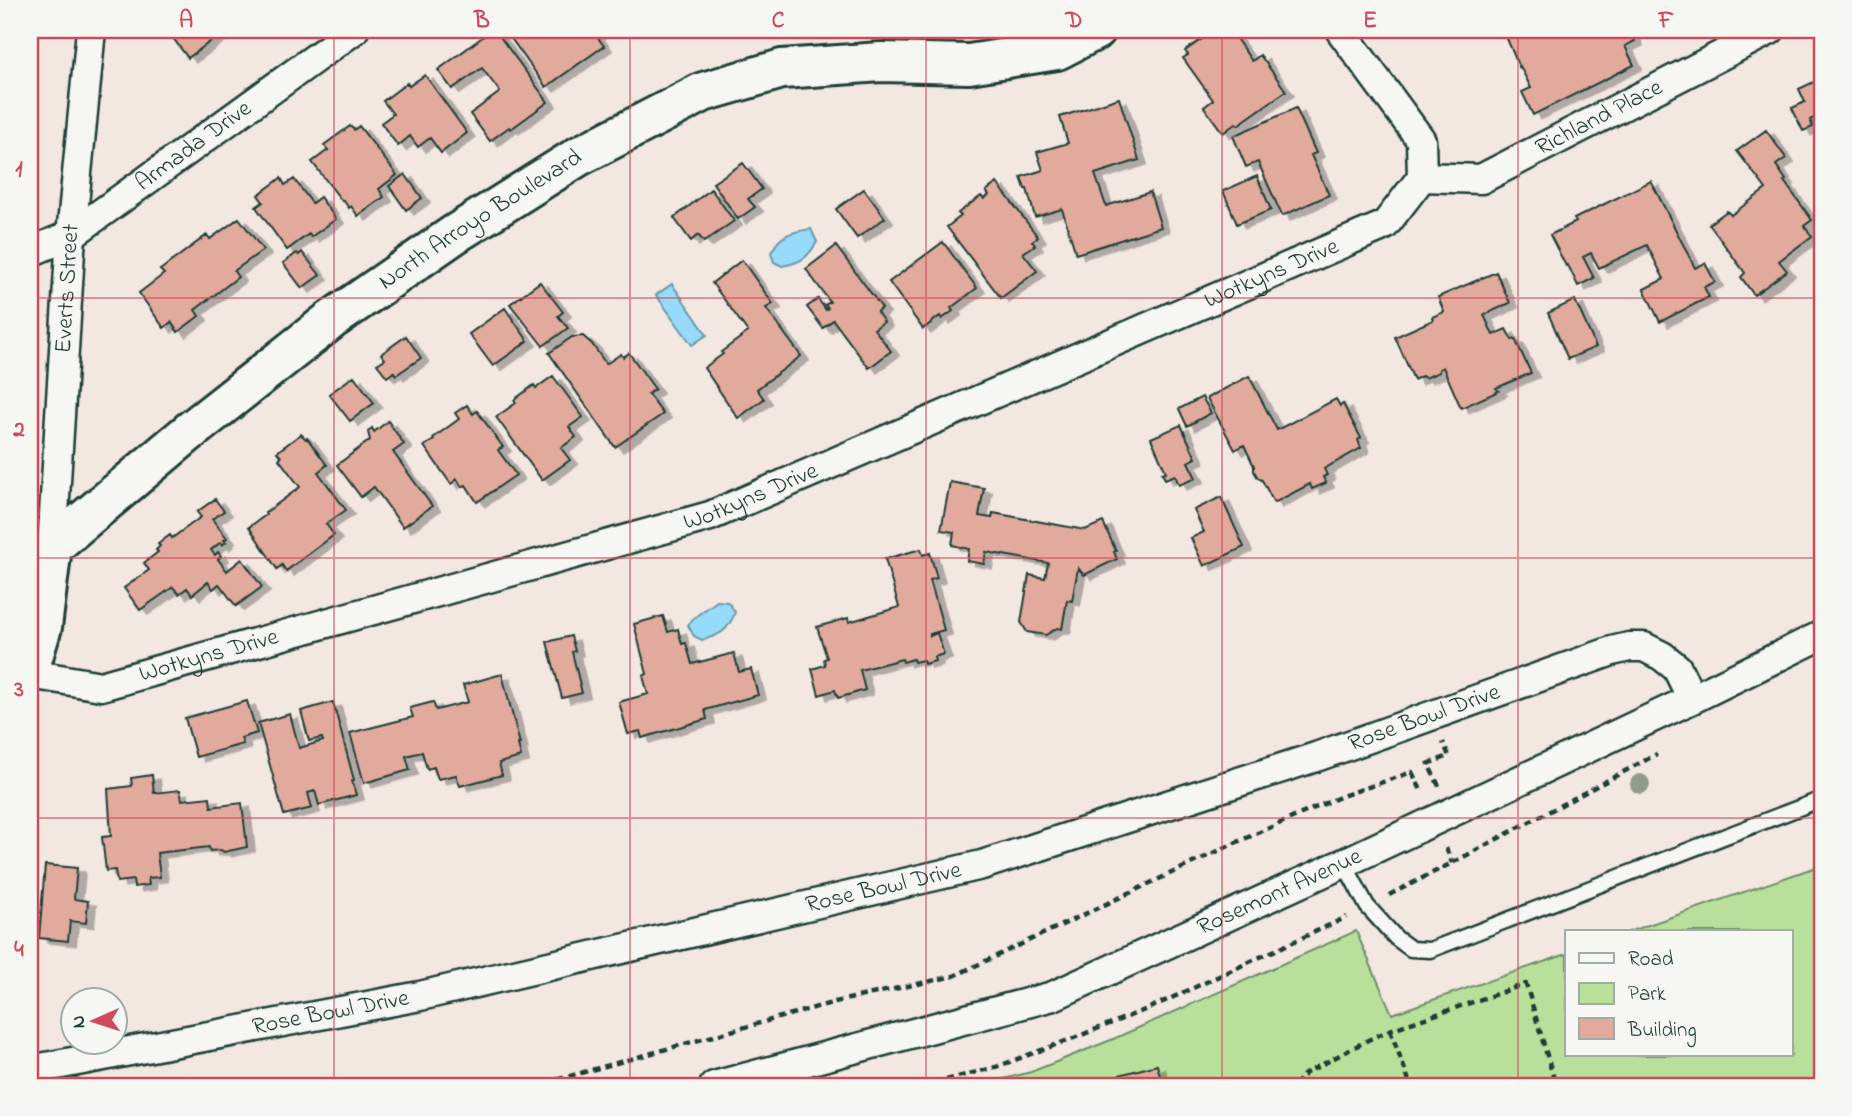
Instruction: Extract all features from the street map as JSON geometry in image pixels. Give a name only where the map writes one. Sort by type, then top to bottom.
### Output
[{"type":"street","name":"Everts Street","points":[[52,547],[71,235],[91,30]]},
{"type":"street","name":"Armada Drive","points":[[30,252],[71,235],[354,30]]},
{"type":"street","name":"North Arroyo Boulevard","points":[[52,547],[189,432],[342,312],[455,234],[579,156],[703,92],[782,69],[881,62],[969,64],[1057,50],[1096,30]]},
{"type":"street","points":[[1340,30],[1421,140],[1422,177]]},
{"type":"street","name":"Richland Place","points":[[1422,177],[1481,179],[1770,30]]},
{"type":"street","name":"Wotkyns Drive","points":[[30,674],[101,686],[710,516],[1385,225],[1422,177]]},
{"type":"street","points":[[30,667],[41,627],[52,547]]},
{"type":"street","name":"Rosemont Avenue","points":[[713,1086],[1053,996],[1344,863],[1822,635]]},
{"type":"street","name":"Rose Bowl Drive","points":[[30,1070],[420,996],[982,866],[1316,757],[1629,647],[1644,647],[1677,668],[1692,699]]},
{"type":"lane","points":[[1344,863],[1367,906],[1396,938],[1411,949],[1430,950],[1822,800]]},
{"type":"path","points":[[1443,741],[1448,756],[1428,764],[1443,790]]},
{"type":"path","points":[[534,1086],[835,1002],[954,976],[1235,843],[1342,796],[1412,772],[1452,863]]},
{"type":"path","points":[[1296,1086],[1306,1073],[1390,1030],[1526,984],[1556,1086]]},
{"type":"path","points":[[1390,1030],[1411,1086]]},
{"type":"green space","points":[[1822,865],[1822,1086],[976,1086],[1031,1072],[1111,1040],[1356,931],[1392,1014],[1565,955],[1565,1056],[1792,1056],[1792,930],[1634,930]]},
{"type":"water","points":[[811,229],[817,242],[807,256],[782,266],[774,262],[771,253],[782,238]]},
{"type":"water","points":[[672,284],[707,335],[692,345],[656,295]]},
{"type":"water","points":[[717,601],[728,602],[735,612],[730,624],[719,634],[709,638],[702,640],[694,636],[688,625]]},
{"type":"building","points":[[167,30],[226,30],[188,58]]},
{"type":"building","points":[[495,30],[548,102],[490,141],[470,114],[500,92],[482,68],[452,89],[438,70]]},
{"type":"building","points":[[520,30],[592,30],[604,46],[546,87],[510,37]]},
{"type":"building","points":[[1215,30],[1230,30],[1252,61],[1260,55],[1286,91],[1223,133],[1204,107],[1213,100],[1183,58],[1188,55],[1185,51]]},
{"type":"building","points":[[1513,30],[1630,30],[1635,41],[1625,46],[1634,65],[1533,115],[1522,92],[1531,88],[1505,34]]},
{"type":"building","points":[[425,75],[467,133],[441,153],[430,138],[418,147],[410,136],[398,146],[381,123],[393,114],[383,101],[407,83],[409,86]]},
{"type":"building","points":[[1822,78],[1822,114],[1810,120],[1813,127],[1803,131],[1792,108],[1805,102],[1799,89]]},
{"type":"building","points":[[1119,98],[1139,160],[1095,174],[1106,206],[1150,192],[1161,227],[1076,254],[1062,209],[1035,217],[1021,177],[1043,170],[1037,152],[1068,143],[1060,117]]},
{"type":"building","points":[[1296,108],[1316,153],[1311,155],[1329,195],[1282,216],[1258,162],[1246,167],[1233,136]]},
{"type":"building","points":[[350,126],[354,130],[359,126],[397,175],[379,189],[384,197],[358,216],[351,206],[349,208],[342,201],[312,162],[328,150],[324,145]]},
{"type":"building","points":[[1766,130],[1786,158],[1776,165],[1812,220],[1804,226],[1812,236],[1779,261],[1787,271],[1754,295],[1741,277],[1745,273],[1709,224],[1727,211],[1731,215],[1766,189],[1737,151]]},
{"type":"building","points":[[743,163],[762,189],[748,199],[755,207],[738,219],[713,183]]},
{"type":"building","points":[[405,174],[422,198],[406,210],[389,186]]},
{"type":"building","points":[[1257,176],[1271,210],[1237,224],[1223,191]]},
{"type":"building","points":[[281,178],[285,185],[294,179],[312,203],[320,197],[336,219],[287,250],[256,207],[263,202],[258,195]]},
{"type":"building","points":[[1651,181],[1695,268],[1705,263],[1715,282],[1704,287],[1709,297],[1660,322],[1644,289],[1664,279],[1647,245],[1599,268],[1591,253],[1583,257],[1594,278],[1578,286],[1550,235],[1576,222],[1574,219]]},
{"type":"building","points":[[997,183],[1038,237],[1032,241],[1035,245],[1023,253],[1037,271],[1001,298],[947,227],[961,216],[958,213],[981,196],[984,199],[989,195],[986,191]]},
{"type":"building","points":[[711,189],[734,221],[704,242],[698,235],[691,241],[674,218]]},
{"type":"building","points":[[864,189],[885,218],[857,238],[836,209]]},
{"type":"building","points":[[239,218],[263,250],[234,271],[238,277],[195,310],[199,316],[178,332],[171,322],[164,328],[139,293],[164,274],[160,270],[207,235],[210,239]]},
{"type":"building","points":[[943,242],[977,288],[951,308],[953,311],[942,319],[940,316],[923,329],[889,282]]},
{"type":"building","points":[[836,246],[882,308],[877,312],[884,322],[874,329],[891,351],[869,368],[833,320],[823,328],[807,307],[818,299],[826,310],[828,308],[825,305],[830,302],[806,269]]},
{"type":"building","points":[[302,252],[320,275],[302,288],[283,263]]},
{"type":"building","points":[[742,260],[773,304],[766,308],[801,356],[757,389],[764,399],[738,418],[704,368],[748,332],[712,283]]},
{"type":"building","points":[[1496,272],[1510,303],[1484,315],[1493,335],[1506,329],[1512,340],[1515,339],[1531,373],[1496,388],[1499,391],[1461,408],[1443,367],[1439,372],[1414,380],[1395,337],[1433,320],[1432,317],[1444,312],[1438,297]]},
{"type":"building","points":[[540,282],[563,312],[558,316],[568,328],[543,346],[510,304]]},
{"type":"building","points":[[1575,300],[1596,347],[1568,359],[1548,313]]},
{"type":"building","points":[[505,308],[528,341],[493,366],[469,334]]},
{"type":"building","points":[[406,336],[421,358],[396,375],[394,372],[387,377],[377,364],[385,359],[381,354]]},
{"type":"building","points":[[583,336],[606,364],[621,354],[623,357],[629,353],[655,389],[648,394],[663,414],[615,447],[549,353],[572,337]]},
{"type":"building","points":[[354,376],[374,403],[350,421],[329,394]]},
{"type":"building","points":[[553,376],[583,417],[569,427],[576,437],[561,448],[570,460],[542,480],[496,417],[516,403],[514,400],[534,385],[536,388]]},
{"type":"building","points":[[1249,376],[1277,430],[1336,399],[1340,406],[1343,404],[1361,438],[1358,440],[1361,448],[1324,469],[1327,475],[1323,477],[1326,483],[1312,489],[1310,484],[1274,503],[1254,471],[1244,445],[1235,450],[1207,398]]},
{"type":"building","points":[[1202,397],[1211,413],[1187,426],[1179,409]]},
{"type":"building","points":[[467,405],[473,414],[477,411],[503,447],[498,450],[516,475],[477,502],[466,485],[462,487],[457,479],[451,484],[424,446],[459,419],[455,413]]},
{"type":"building","points":[[388,421],[404,444],[393,452],[432,506],[403,527],[374,487],[361,497],[337,465],[370,440],[368,432],[372,428],[374,432]]},
{"type":"building","points":[[1181,425],[1196,458],[1188,462],[1196,478],[1179,485],[1175,475],[1165,479],[1162,473],[1166,472],[1151,438]]},
{"type":"building","points":[[301,434],[327,465],[318,472],[346,510],[326,524],[334,535],[286,571],[282,565],[277,569],[249,527],[300,487],[279,459],[281,457],[277,452]]},
{"type":"building","points":[[950,482],[984,488],[979,516],[992,518],[993,513],[1085,530],[1103,522],[1117,559],[1084,575],[1078,568],[1072,601],[1067,600],[1062,629],[1057,628],[1046,635],[1027,632],[1021,622],[1029,575],[1045,578],[1048,563],[986,552],[984,564],[967,561],[969,549],[952,545],[954,532],[941,530]]},
{"type":"building","points":[[1221,497],[1244,547],[1204,566],[1191,538],[1204,532],[1194,510]]},
{"type":"building","points":[[215,499],[224,511],[212,519],[227,538],[222,545],[221,542],[211,550],[215,555],[218,552],[221,556],[218,559],[227,571],[242,559],[262,587],[236,606],[219,584],[213,589],[208,582],[192,595],[187,588],[179,594],[173,587],[140,610],[124,588],[149,570],[144,563],[158,552],[158,544],[170,535],[172,538],[201,517],[197,512]]},
{"type":"building","points":[[921,549],[923,555],[930,553],[937,578],[930,580],[944,630],[930,634],[930,636],[937,633],[944,654],[934,657],[935,661],[924,664],[923,660],[903,662],[902,659],[860,670],[865,690],[838,698],[835,690],[819,695],[812,669],[825,665],[824,659],[827,658],[817,627],[848,618],[849,622],[899,607],[885,559]]},
{"type":"building","points":[[663,616],[668,632],[678,629],[682,644],[686,643],[692,664],[734,653],[739,672],[751,669],[758,695],[705,710],[707,719],[642,738],[640,731],[628,734],[619,702],[648,694],[643,676],[647,674],[634,624]]},
{"type":"building","points":[[571,636],[582,693],[562,698],[547,642]]},
{"type":"building","points":[[502,674],[521,757],[499,763],[502,775],[460,786],[456,775],[438,779],[434,767],[427,769],[422,752],[406,756],[410,770],[364,783],[350,733],[413,717],[410,708],[433,702],[436,710],[468,702],[463,685]]},
{"type":"building","points":[[247,701],[257,733],[241,738],[243,744],[196,757],[185,718]]},
{"type":"building","points":[[333,702],[356,795],[319,805],[315,791],[308,793],[312,808],[284,815],[258,723],[290,714],[299,748],[323,741],[322,738],[309,741],[301,711]]},
{"type":"building","points":[[152,775],[154,793],[180,790],[182,800],[210,797],[211,807],[242,803],[247,847],[224,852],[210,851],[209,847],[157,853],[160,877],[148,878],[149,885],[134,887],[133,880],[117,882],[115,870],[106,871],[102,837],[111,836],[108,789],[132,786],[131,778]]},
{"type":"building","points":[[45,865],[77,868],[74,899],[88,901],[86,923],[70,921],[68,941],[39,938]]},
{"type":"building","points":[[1157,1065],[1163,1086],[1078,1086]]}]
